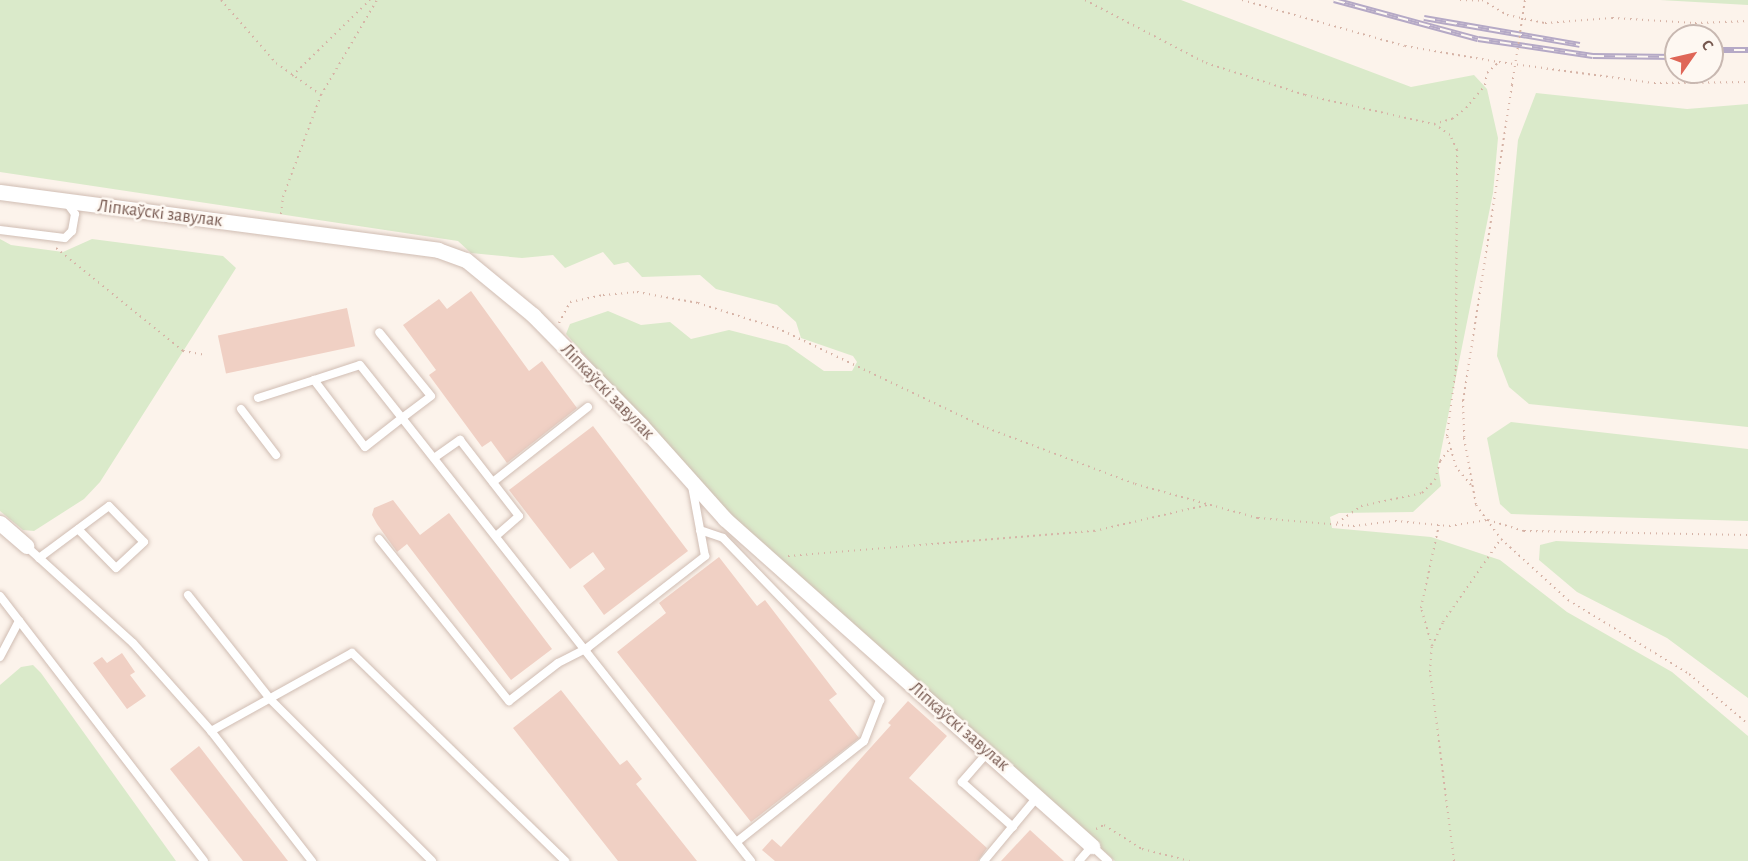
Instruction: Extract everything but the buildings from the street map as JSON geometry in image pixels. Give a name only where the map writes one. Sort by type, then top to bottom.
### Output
[{"type":"street","name":"Ліпкаўскі завулак","points":[[0,192],[438,250],[466,260],[553,335],[641,425],[692,484],[774,564],[1092,846]]},
{"type":"street","points":[[0,523],[26,546]]},
{"type":"lane","points":[[0,230],[47,240],[63,239],[71,234],[75,209],[63,202]]},
{"type":"lane","points":[[314,380],[365,447],[431,396],[379,332]]},
{"type":"lane","points":[[258,398],[360,365],[586,648],[738,841],[751,861]]},
{"type":"lane","points":[[493,482],[588,407]]},
{"type":"lane","points":[[241,409],[276,455]]},
{"type":"lane","points":[[434,458],[460,440],[519,516],[496,536]]},
{"type":"lane","points":[[379,539],[509,701],[558,663],[586,648],[705,556],[692,484]]},
{"type":"lane","points":[[39,558],[78,529],[109,506],[144,542],[116,568],[78,529]]},
{"type":"lane","points":[[700,530],[723,538],[880,700],[864,741],[738,841]]},
{"type":"lane","points":[[26,546],[133,643],[211,731],[312,861]]},
{"type":"lane","points":[[188,595],[270,699],[432,861]]},
{"type":"lane","points":[[0,596],[204,861]]},
{"type":"lane","points":[[0,657],[18,621]]},
{"type":"lane","points":[[211,731],[352,653],[565,861]]},
{"type":"lane","points":[[988,752],[962,782],[1013,827]]},
{"type":"lane","points":[[984,861],[1038,796]]},
{"type":"lane","points":[[1079,861],[1092,846],[1108,861]]},
{"type":"path","points":[[221,0],[276,63],[321,95]]},
{"type":"path","points":[[292,76],[370,0]]},
{"type":"path","points":[[279,228],[283,197],[321,95],[377,0]]},
{"type":"path","points":[[1085,0],[1206,63],[1305,95],[1434,124],[1450,135],[1457,150],[1456,367],[1447,419],[1449,450],[1456,467],[1473,487]]},
{"type":"path","points":[[1242,0],[1405,46],[1499,62],[1654,83],[1748,82]]},
{"type":"path","points":[[1460,0],[1483,0],[1507,15],[1545,22],[1612,18],[1695,23],[1748,21]]},
{"type":"path","points":[[1526,0],[1463,400],[1464,438],[1476,505],[1501,539],[1568,600],[1689,674],[1748,723]]},
{"type":"path","points":[[1434,124],[1452,119],[1466,108],[1485,85],[1487,73],[1499,62]]},
{"type":"path","points":[[47,240],[183,351],[205,355]]},
{"type":"path","points":[[553,335],[570,302],[592,297],[637,292],[698,303],[788,333],[987,428],[1135,484],[1258,518],[1336,525],[1395,521],[1439,525],[1488,520],[1524,531],[1748,535]]},
{"type":"path","points":[[1336,525],[1361,506],[1422,493],[1435,480],[1440,460],[1449,450]]},
{"type":"path","points":[[774,564],[791,555],[1094,531],[1210,505]]},
{"type":"path","points":[[1439,525],[1421,608],[1432,645],[1430,672],[1454,861]]},
{"type":"path","points":[[1432,645],[1443,622],[1501,539]]},
{"type":"path","points":[[1086,826],[1094,830],[1104,825],[1142,849],[1190,861]]},
{"type":"green space","points":[[0,0],[1181,0],[1411,87],[1474,75],[1487,89],[1498,138],[1493,193],[1438,466],[1441,486],[1413,512],[1339,513],[1330,517],[1332,528],[1431,537],[1500,560],[1567,612],[1672,672],[1748,736],[1748,861],[1115,861],[708,496],[566,334],[570,324],[608,311],[641,325],[670,322],[691,339],[729,330],[787,345],[824,371],[852,371],[857,362],[853,356],[801,338],[796,322],[777,305],[716,289],[700,275],[642,277],[628,262],[614,265],[603,252],[565,268],[553,255],[522,258],[471,253],[458,241],[0,172]]},
{"type":"green space","points":[[1660,0],[1748,0],[1748,5]]},
{"type":"green space","points":[[1536,93],[1687,109],[1748,104],[1748,427],[1529,404],[1509,387],[1497,356],[1518,140]]},
{"type":"green space","points":[[0,239],[11,245],[63,252],[92,239],[223,256],[236,268],[100,482],[84,499],[34,531],[23,530],[0,511]]},
{"type":"green space","points":[[1511,422],[1748,449],[1748,521],[1511,514],[1500,504],[1487,438]]},
{"type":"green space","points":[[1556,541],[1748,549],[1748,698],[1667,638],[1577,592],[1539,560],[1540,545]]},
{"type":"green space","points":[[33,665],[176,861],[0,861],[0,685],[21,667]]},
{"type":"railway","points":[[1334,0],[1478,39],[1593,56],[1664,57]]},
{"type":"railway","points":[[1424,18],[1580,45]]},
{"type":"railway","points":[[1724,50],[1748,50]]}]
